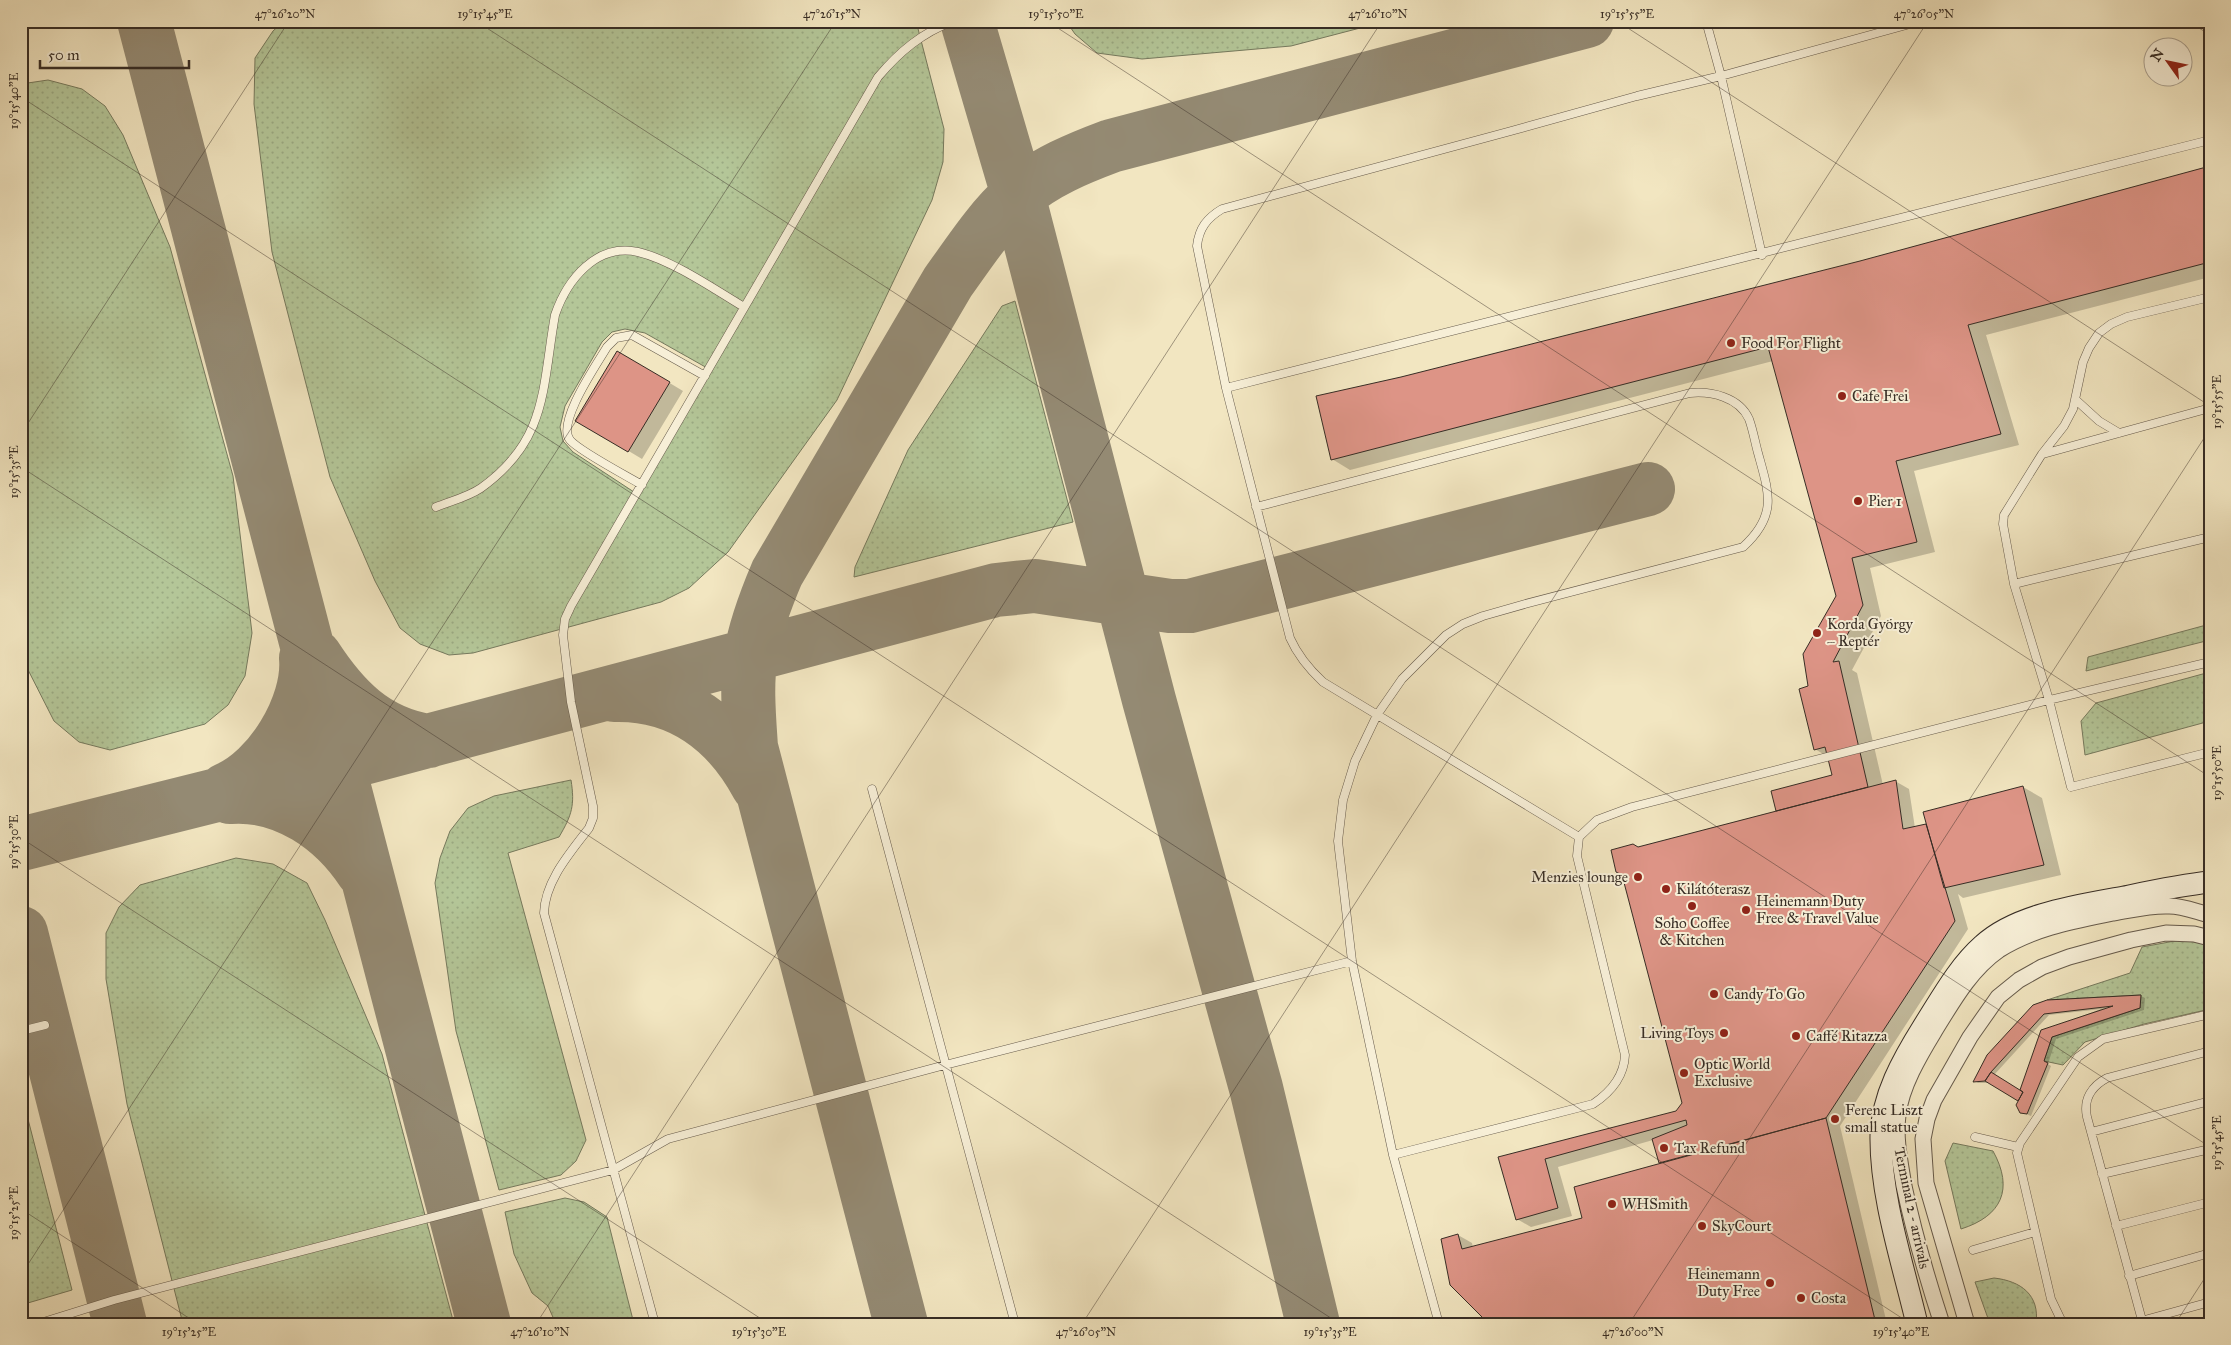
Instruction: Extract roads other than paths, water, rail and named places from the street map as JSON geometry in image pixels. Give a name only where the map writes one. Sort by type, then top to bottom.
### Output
[{"type":"street","points":[[1917,1324],[1884,1185],[1881,1133],[1885,1110],[1895,1079],[1911,1047],[1962,969],[1984,944],[2000,933],[2057,910],[2210,882]]},
{"type":"street","name":"Terminal 2 - arrivals","points":[[1942,1324],[1911,1219],[1897,1146],[1896,1131],[1898,1112],[1913,1070],[1959,992],[1969,978],[1999,950],[2031,934],[2065,922],[2148,906],[2171,906],[2210,915]]},
{"type":"street","name":"Terminal 2 - arrivals","points":[[1967,1324],[1926,1183],[1923,1139],[1927,1119],[1934,1100],[1974,1031],[1998,997],[2018,980],[2042,967],[2131,940],[2166,933],[2194,934],[2210,938]]},
{"type":"lane","points":[[654,1324],[544,913],[545,898],[550,884],[589,828],[593,818],[593,806],[571,702],[563,635],[566,619],[878,77],[906,47],[934,29],[953,21]]},
{"type":"lane","points":[[1706,21],[1721,76],[1762,255]]},
{"type":"lane","points":[[1579,838],[1323,682],[1308,669],[1296,652],[1290,638],[1226,388],[1198,246],[1201,230],[1213,214],[1222,209],[1921,21]]},
{"type":"lane","points":[[1226,388],[1762,255],[2210,140]]},
{"type":"lane","points":[[436,507],[481,488],[515,458],[525,444],[539,414],[555,315],[560,299],[568,285],[596,259],[607,254],[638,252],[676,268],[744,307]]},
{"type":"lane","points":[[2210,297],[2127,318],[2111,324],[2100,333],[2089,348],[2083,362],[2076,400],[2064,426],[2042,454],[2004,515],[2003,524],[2014,584],[2050,700],[2071,787],[2210,752]]},
{"type":"lane","points":[[642,485],[574,443],[566,432],[571,411],[607,347],[616,338],[632,335],[705,376]]},
{"type":"lane","points":[[1256,507],[1690,393],[1715,393],[1727,398],[1741,408],[1748,418],[1769,491],[1767,508],[1762,524],[1743,547],[1483,616],[1463,624],[1446,635],[1402,679],[1377,715],[1355,761],[1343,800],[1338,841],[1352,961],[1393,1155],[1439,1324]]},
{"type":"lane","points":[[2076,400],[2095,418],[2119,433]]},
{"type":"lane","points":[[2042,454],[2210,408]]},
{"type":"lane","points":[[2014,584],[2210,537]]},
{"type":"lane","points":[[1393,1155],[1593,1104],[1608,1092],[1622,1074],[1625,1055],[1577,856],[1579,838],[1597,820],[1632,807],[2050,700],[2210,662]]},
{"type":"lane","points":[[872,789],[1015,1324]]},
{"type":"lane","points":[[37,1324],[114,1300],[613,1170],[668,1139],[945,1065],[1352,961]]},
{"type":"lane","points":[[2061,1323],[2051,1299],[2017,1153],[2018,1147],[2078,1058],[2088,1049],[2103,1039],[2210,1014]]},
{"type":"lane","points":[[21,1031],[44,1025]]},
{"type":"lane","points":[[2210,1051],[2106,1078],[2096,1084],[2086,1106],[2091,1132],[2142,1322],[2210,1302]]},
{"type":"lane","points":[[2091,1132],[2210,1101]]},
{"type":"lane","points":[[1974,1137],[2018,1147]]},
{"type":"lane","points":[[2102,1174],[2210,1149]]},
{"type":"lane","points":[[2116,1226],[2210,1202]]},
{"type":"lane","points":[[1973,1250],[2035,1232]]},
{"type":"lane","points":[[2129,1276],[2210,1253]]},
{"type":"place","name":"Food For Flight","points":[[1731,343]]},
{"type":"place","name":"Cafe Frei","points":[[1842,396]]},
{"type":"place","name":"Pier 1","points":[[1858,501]]},
{"type":"place","name":"Korda György – Reptér","points":[[1817,633]]},
{"type":"place","name":"Menzies lounge","points":[[1638,877]]},
{"type":"place","name":"Kilátóterasz","points":[[1666,889]]},
{"type":"place","name":"Soho Coffee & Kitchen","points":[[1692,906]]},
{"type":"place","name":"Heinemann Duty Free & Travel Value","points":[[1746,910]]},
{"type":"place","name":"Candy To Go","points":[[1714,994]]},
{"type":"place","name":"Living Toys","points":[[1724,1033]]},
{"type":"place","name":"Caffé Ritazza","points":[[1796,1036]]},
{"type":"place","name":"Optic World Exclusive","points":[[1684,1073]]},
{"type":"place","name":"Ferenc Liszt small statue","points":[[1835,1119]]},
{"type":"place","name":"Tax Refund","points":[[1664,1148]]},
{"type":"place","name":"WHSmith","points":[[1612,1204]]},
{"type":"place","name":"SkyCourt","points":[[1702,1226]]},
{"type":"place","name":"Heinemann Duty Free","points":[[1770,1283]]},
{"type":"place","name":"Costa","points":[[1801,1298]]}]
